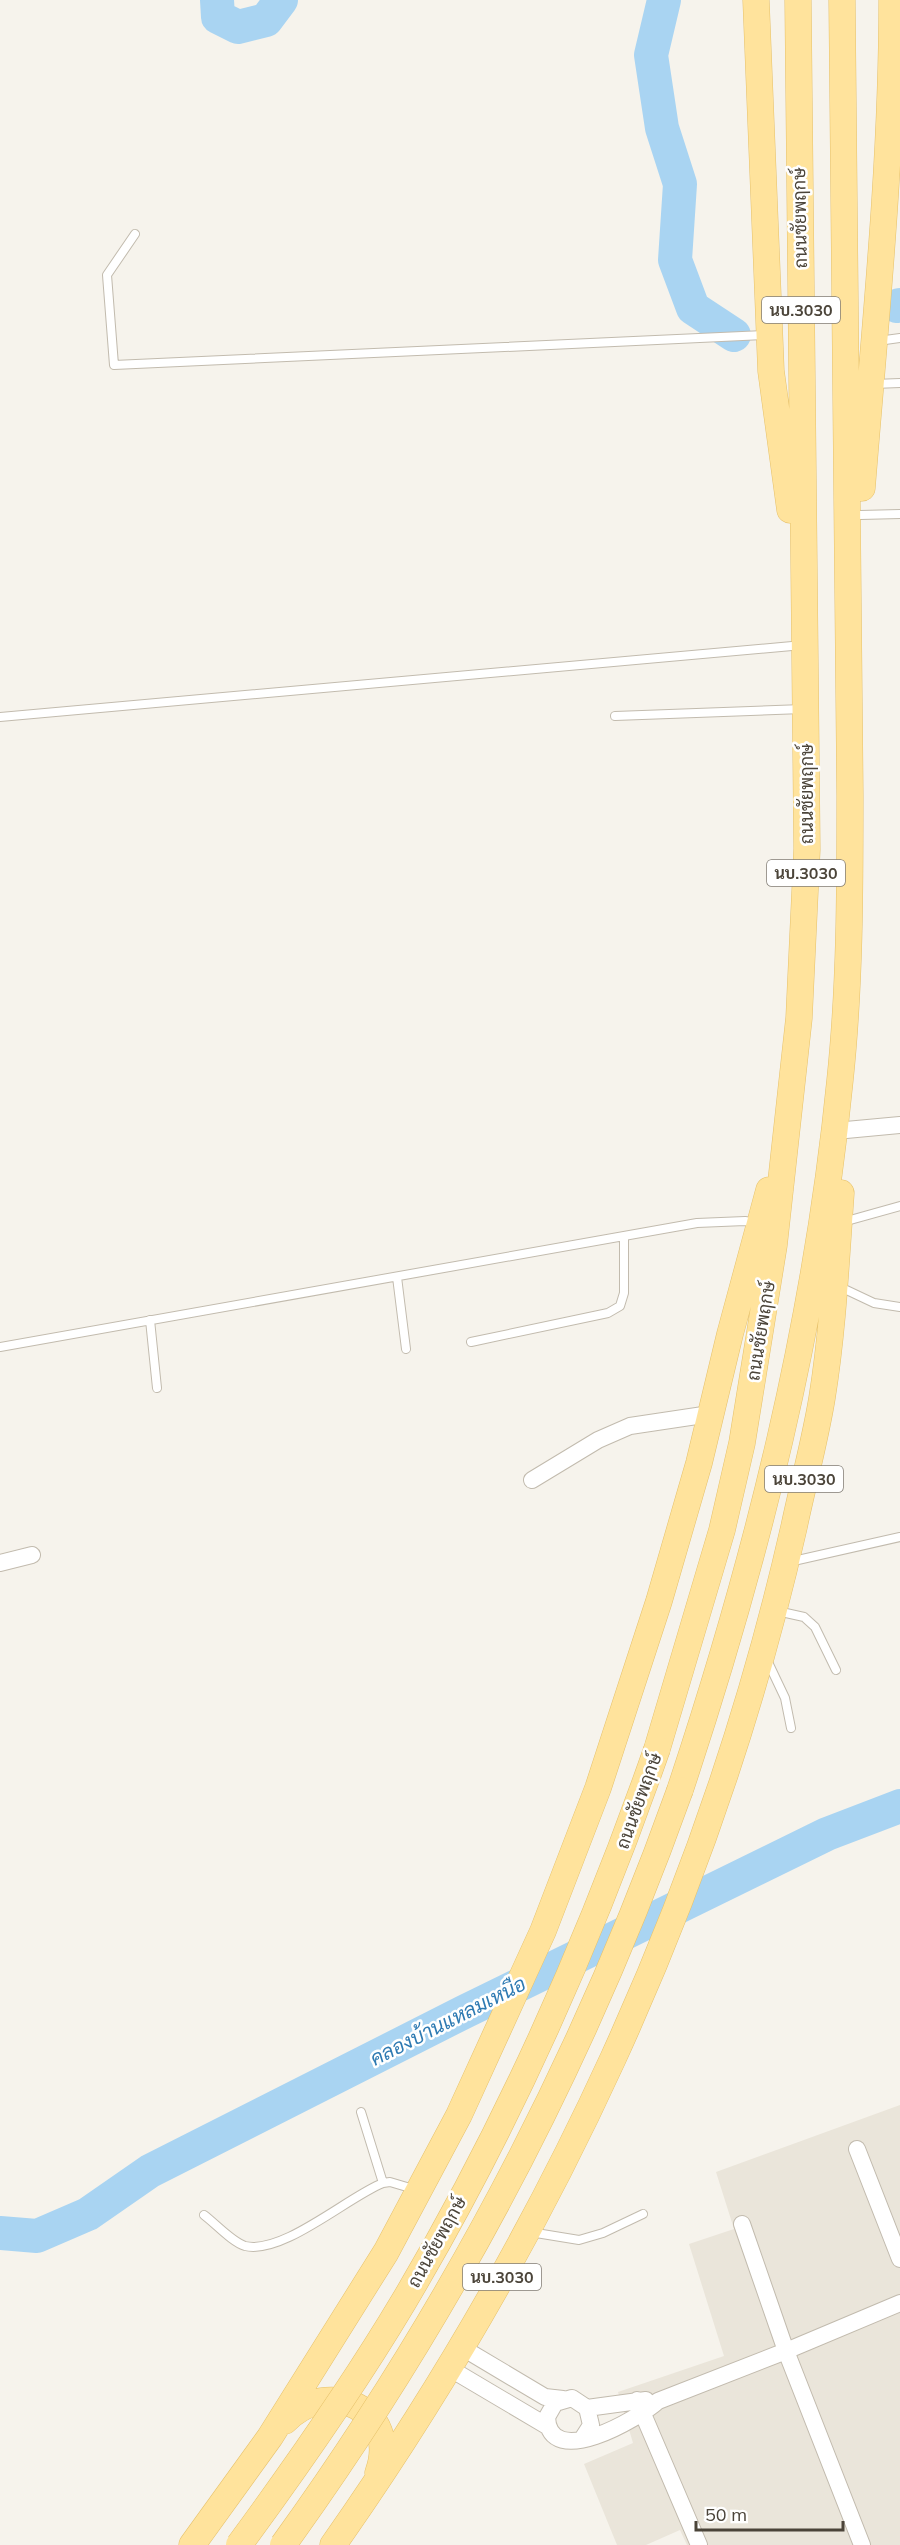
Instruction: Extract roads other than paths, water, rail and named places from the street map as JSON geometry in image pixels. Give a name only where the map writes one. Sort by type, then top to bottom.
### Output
[{"type":"main road","points":[[756,0],[771,371],[805,620]]},
{"type":"main road","name":"ถนนชัยพฤกษ์","points":[[239,2545],[287,2480],[403,2303],[483,2159],[556,2007],[596,1916],[657,1749],[723,1530],[742,1443],[771,1267],[788,1126],[804,939],[806,709],[798,0]]},
{"type":"main road","name":"ถนนชัยพฤกษ์","points":[[283,2545],[320,2494],[432,2321],[521,2160],[603,1989],[655,1860],[680,1790],[735,1618],[785,1425],[822,1219],[840,1079],[850,890],[842,0]]},
{"type":"main road","points":[[848,618],[860,515],[887,214],[894,115],[896,40],[892,0]]},
{"type":"main road","name":"ถนนชัยพฤกษ์","points":[[333,2545],[374,2487],[455,2357],[562,2169],[643,1993],[692,1866],[743,1720],[786,1562],[822,1402],[846,1131],[840,1079]]},
{"type":"main road","points":[[192,2545],[270,2437],[349,2313],[420,2190],[491,2045],[536,1945],[598,1788],[659,1601],[759,1224],[788,1126]]},
{"type":"main road","points":[[270,2437],[301,2407],[317,2401],[351,2402],[364,2410],[378,2426],[384,2443],[383,2460],[374,2487]]},
{"type":"street","points":[[846,1131],[900,1125]]},
{"type":"street","points":[[532,1480],[598,1440],[630,1426],[711,1411]]},
{"type":"street","points":[[0,1563],[32,1555]]},
{"type":"street","points":[[857,2149],[900,2259]]},
{"type":"street","points":[[742,2224],[786,2351],[862,2545]]},
{"type":"street","points":[[455,2357],[547,2426],[557,2440],[574,2443],[640,2407],[786,2351],[900,2303]]},
{"type":"street","points":[[455,2357],[545,2397],[572,2398],[587,2408],[640,2407]]},
{"type":"street","points":[[547,2426],[550,2409],[563,2399]]},
{"type":"street","points":[[640,2407],[699,2545]]},
{"type":"street","points":[[582,2439],[591,2425],[587,2408]]},
{"type":"lane","points":[[135,234],[107,275],[114,365],[770,335]]},
{"type":"lane","points":[[874,341],[900,338]]},
{"type":"lane","points":[[871,384],[900,383]]},
{"type":"lane","points":[[860,515],[900,514]]},
{"type":"lane","points":[[0,717],[805,645]]},
{"type":"lane","points":[[615,716],[806,709]]},
{"type":"lane","points":[[839,1223],[900,1206]]},
{"type":"lane","points":[[0,1347],[697,1223],[745,1221],[759,1224]]},
{"type":"lane","points":[[471,1342],[608,1313],[620,1306],[624,1293],[624,1236]]},
{"type":"lane","points":[[397,1277],[406,1349]]},
{"type":"lane","points":[[834,1285],[874,1303],[900,1307]]},
{"type":"lane","points":[[150,1320],[157,1388]]},
{"type":"lane","points":[[786,1562],[870,1546],[900,1537]]},
{"type":"lane","points":[[774,1610],[804,1617],[815,1627],[836,1670]]},
{"type":"lane","points":[[763,1650],[785,1698],[790,1728]]},
{"type":"lane","points":[[361,2112],[383,2183]]},
{"type":"lane","points":[[204,2215],[243,2245],[255,2247],[274,2242],[333,2214],[383,2183],[390,2182],[420,2190]]},
{"type":"lane","points":[[527,2232],[579,2240],[603,2234],[643,2214]]},
{"type":"waterway","points":[[217,0],[218,17],[238,27],[266,20],[281,0]]},
{"type":"waterway","points":[[664,0],[651,55],[662,128],[680,184],[675,260],[693,308],[734,335]]},
{"type":"waterway","name":"คลองบ้านแหลมเหนือ","points":[[0,2233],[37,2236],[88,2214],[150,2171],[464,2012],[827,1834],[900,1806]]}]
